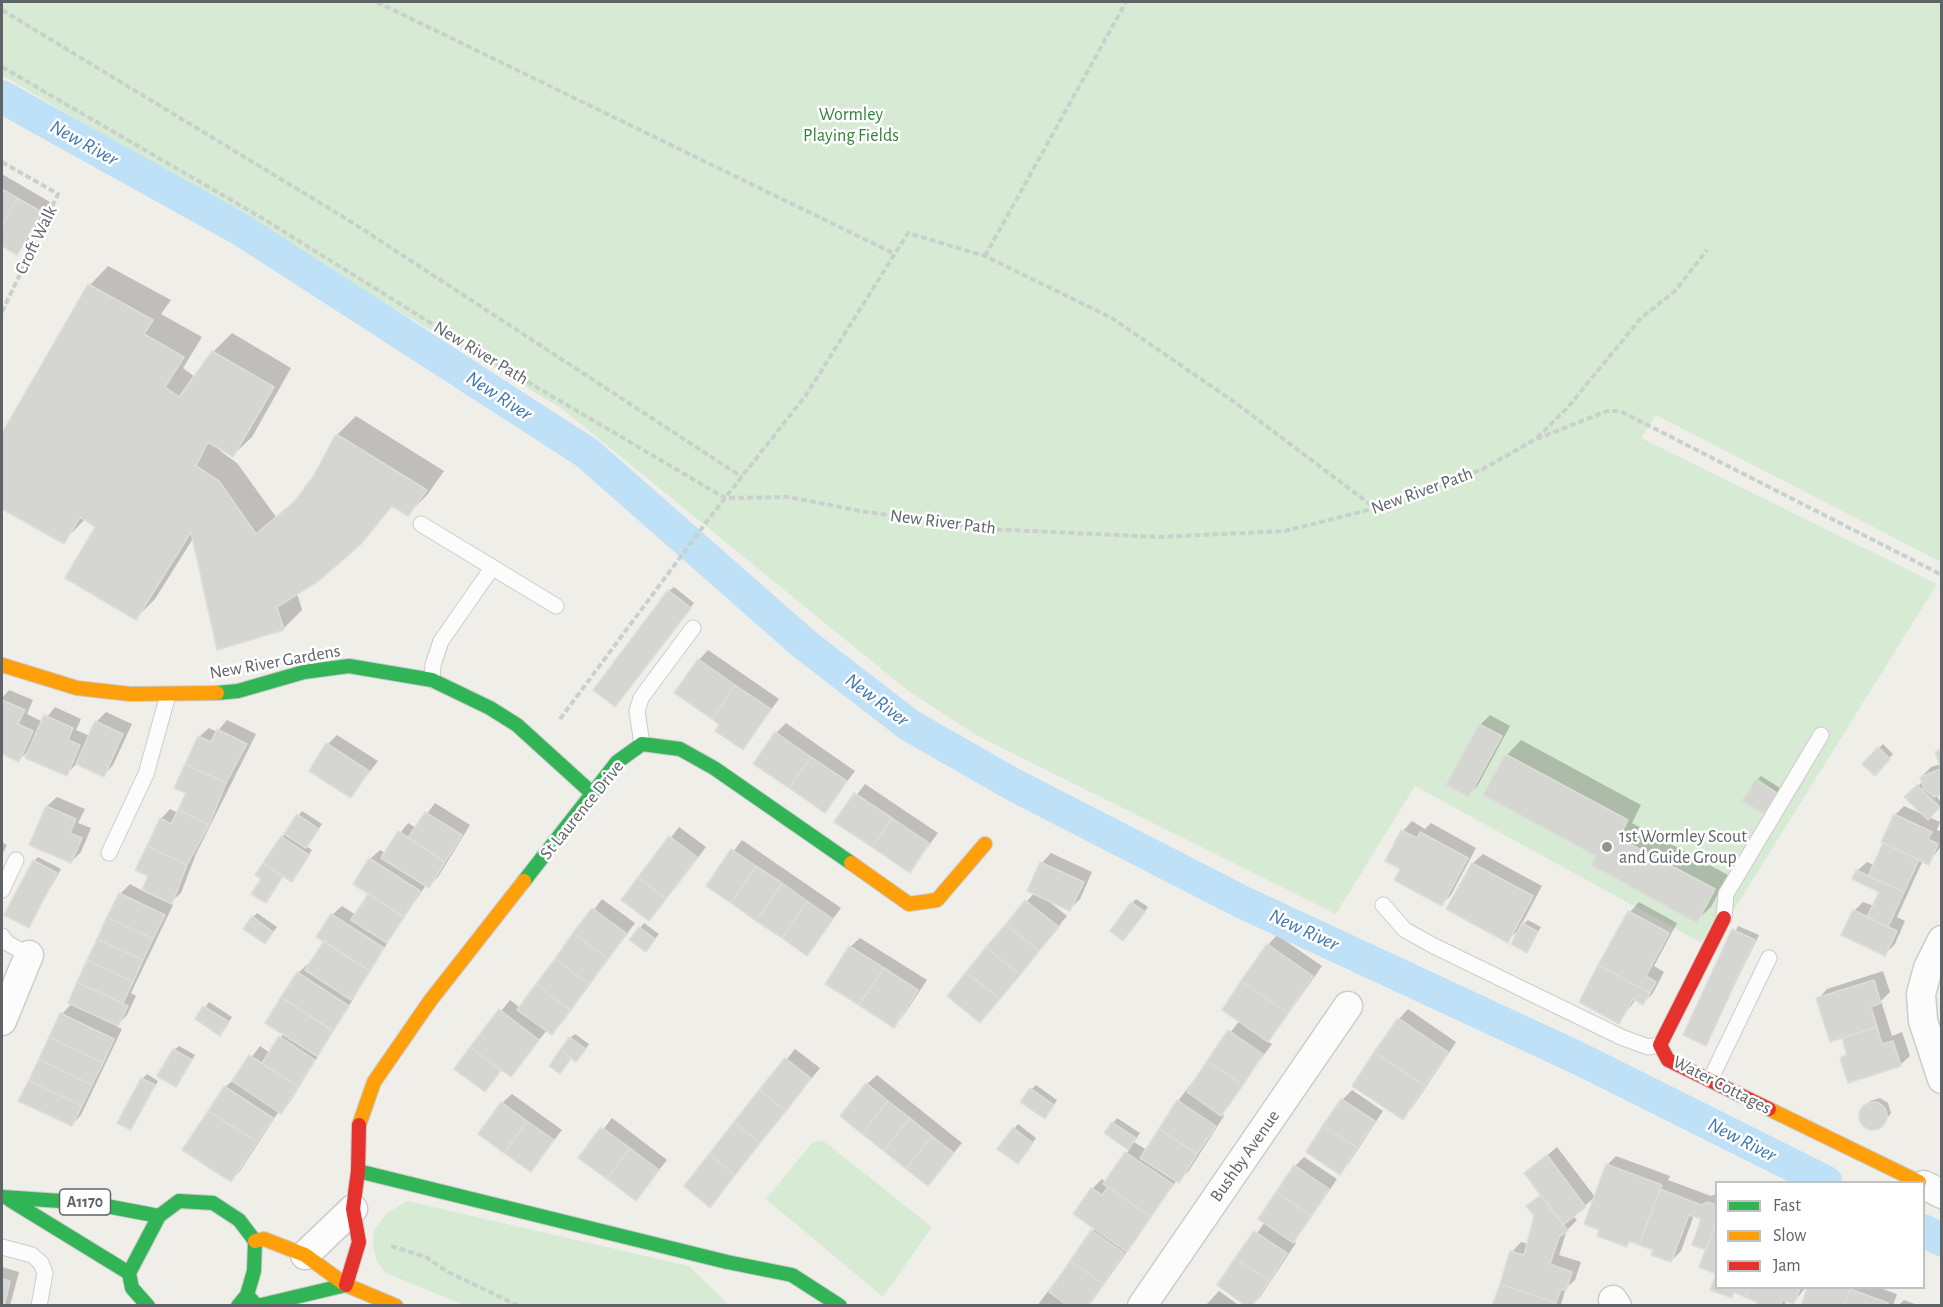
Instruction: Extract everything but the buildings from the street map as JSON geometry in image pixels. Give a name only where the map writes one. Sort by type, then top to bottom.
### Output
[{"type":"street","name":"New River Gardens","points":[[2,665],[77,688],[168,695],[238,691],[304,672],[349,666],[432,680],[490,708],[540,746],[593,794]]},
{"type":"street","name":"St Laurence Drive","points":[[346,1285],[359,1242],[353,1209],[358,1171],[358,1128],[363,1107],[374,1082],[430,1000],[617,762],[642,744]]},
{"type":"street","points":[[642,744],[680,749],[714,768],[885,890],[909,904],[938,900],[985,844]]},
{"type":"street","name":"Water Cottages","points":[[1724,918],[1660,1045],[1668,1060],[1917,1181]]},
{"type":"street","points":[[1941,940],[1928,968],[1921,994],[1923,1021],[1941,1079]]},
{"type":"street","points":[[2,1021],[29,955]]},
{"type":"street","name":"Bushby Avenue","points":[[1142,1305],[1348,1006]]},
{"type":"street","points":[[358,1171],[727,1262],[792,1275],[840,1305]]},
{"type":"street","name":"A1170","points":[[5,1198],[90,1203],[159,1216]]},
{"type":"street","name":"A1170","points":[[5,1198],[129,1273]]},
{"type":"street","points":[[145,1305],[132,1288],[129,1273],[159,1216],[179,1201],[213,1203],[239,1220],[255,1241],[254,1271],[248,1295],[238,1305]]},
{"type":"street","points":[[305,1255],[353,1209]]},
{"type":"street","points":[[255,1241],[264,1239],[305,1255],[360,1298],[396,1305]]},
{"type":"street","points":[[248,1295],[257,1305],[346,1285]]},
{"type":"lane","points":[[421,524],[556,606]]},
{"type":"lane","points":[[432,680],[433,665],[441,641],[492,568]]},
{"type":"lane","points":[[642,744],[638,711],[641,698],[693,628]]},
{"type":"lane","points":[[109,853],[146,774],[168,695]]},
{"type":"lane","points":[[1724,918],[1726,894],[1821,735]]},
{"type":"lane","points":[[2,890],[16,860]]},
{"type":"lane","points":[[1383,905],[1405,930],[1434,946],[1621,1037],[1648,1047],[1660,1045]]},
{"type":"lane","points":[[2,936],[7,943],[29,955]]},
{"type":"lane","points":[[1710,1080],[1769,958]]},
{"type":"lane","points":[[2,1247],[32,1255],[40,1263],[45,1273],[39,1305]]},
{"type":"path","points":[[377,2],[896,254]]},
{"type":"path","points":[[985,256],[1126,2]]},
{"type":"path","points":[[2,10],[350,221],[742,477]]},
{"type":"path","name":"New River Path","points":[[2,67],[262,218],[487,358],[725,498],[789,497],[860,511],[988,529],[1159,537],[1284,531],[1376,508],[1483,469],[1534,440],[1607,411],[1620,411],[1941,575]]},
{"type":"path","name":"Croft Walk","points":[[2,162],[58,194],[2,312]]},
{"type":"path","points":[[540,746],[711,516],[806,395],[908,233],[985,256],[1112,318],[1233,401],[1376,508]]},
{"type":"path","points":[[1534,440],[1568,407],[1641,318],[1675,291],[1707,250]]},
{"type":"green space","name":"Wormley Playing Fields","points":[[2,2],[1941,2],[1941,562],[1656,415],[1641,438],[1937,584],[1730,916],[1700,942],[1415,786],[1336,914],[978,736],[907,690],[561,408],[2,75]]},
{"type":"green space","points":[[822,1140],[932,1227],[883,1297],[766,1199],[812,1143]]},
{"type":"green space","points":[[407,1201],[689,1266],[729,1305],[464,1305],[386,1273],[377,1262],[373,1246],[374,1230],[386,1214]]},
{"type":"waterway","name":"New River","points":[[2,97],[240,229],[587,453],[803,643],[909,725],[1014,785],[1242,902],[1582,1060],[1824,1181]]},
{"type":"waterway","name":"New River","points":[[1925,1232],[1942,1240]]},
{"type":"traffic: fast","points":[[217,693],[238,691],[304,672],[349,666],[432,680],[490,708],[517,725],[593,794]]},
{"type":"traffic: fast","points":[[524,881],[617,762],[642,744],[680,749],[714,768],[851,863]]},
{"type":"traffic: fast","points":[[358,1171],[727,1262],[792,1275],[840,1306]]},
{"type":"traffic: fast","points":[[2,1197],[90,1203],[159,1216]]},
{"type":"traffic: fast","points":[[10,1200],[129,1273]]},
{"type":"traffic: fast","points":[[148,1306],[132,1288],[129,1273],[159,1216],[179,1201],[213,1203],[239,1220],[255,1241],[254,1271],[247,1295],[238,1306]]},
{"type":"traffic: fast","points":[[247,1295],[257,1306],[346,1285]]},
{"type":"traffic: slow","points":[[2,665],[77,688],[130,694],[217,693]]},
{"type":"traffic: slow","points":[[851,863],[909,904],[937,900],[985,844]]},
{"type":"traffic: slow","points":[[359,1125],[374,1082],[430,1001],[524,881]]},
{"type":"traffic: slow","points":[[1769,1109],[1917,1181]]},
{"type":"traffic: slow","points":[[255,1241],[264,1239],[305,1255],[346,1285],[396,1306]]},
{"type":"traffic: jam","points":[[1724,918],[1660,1045],[1668,1060],[1769,1109]]},
{"type":"traffic: jam","points":[[346,1285],[359,1242],[353,1209],[358,1171],[359,1125]]},
{"type":"place","name":"1st Wormley Scout and Guide Group","points":[[1607,847]]}]
